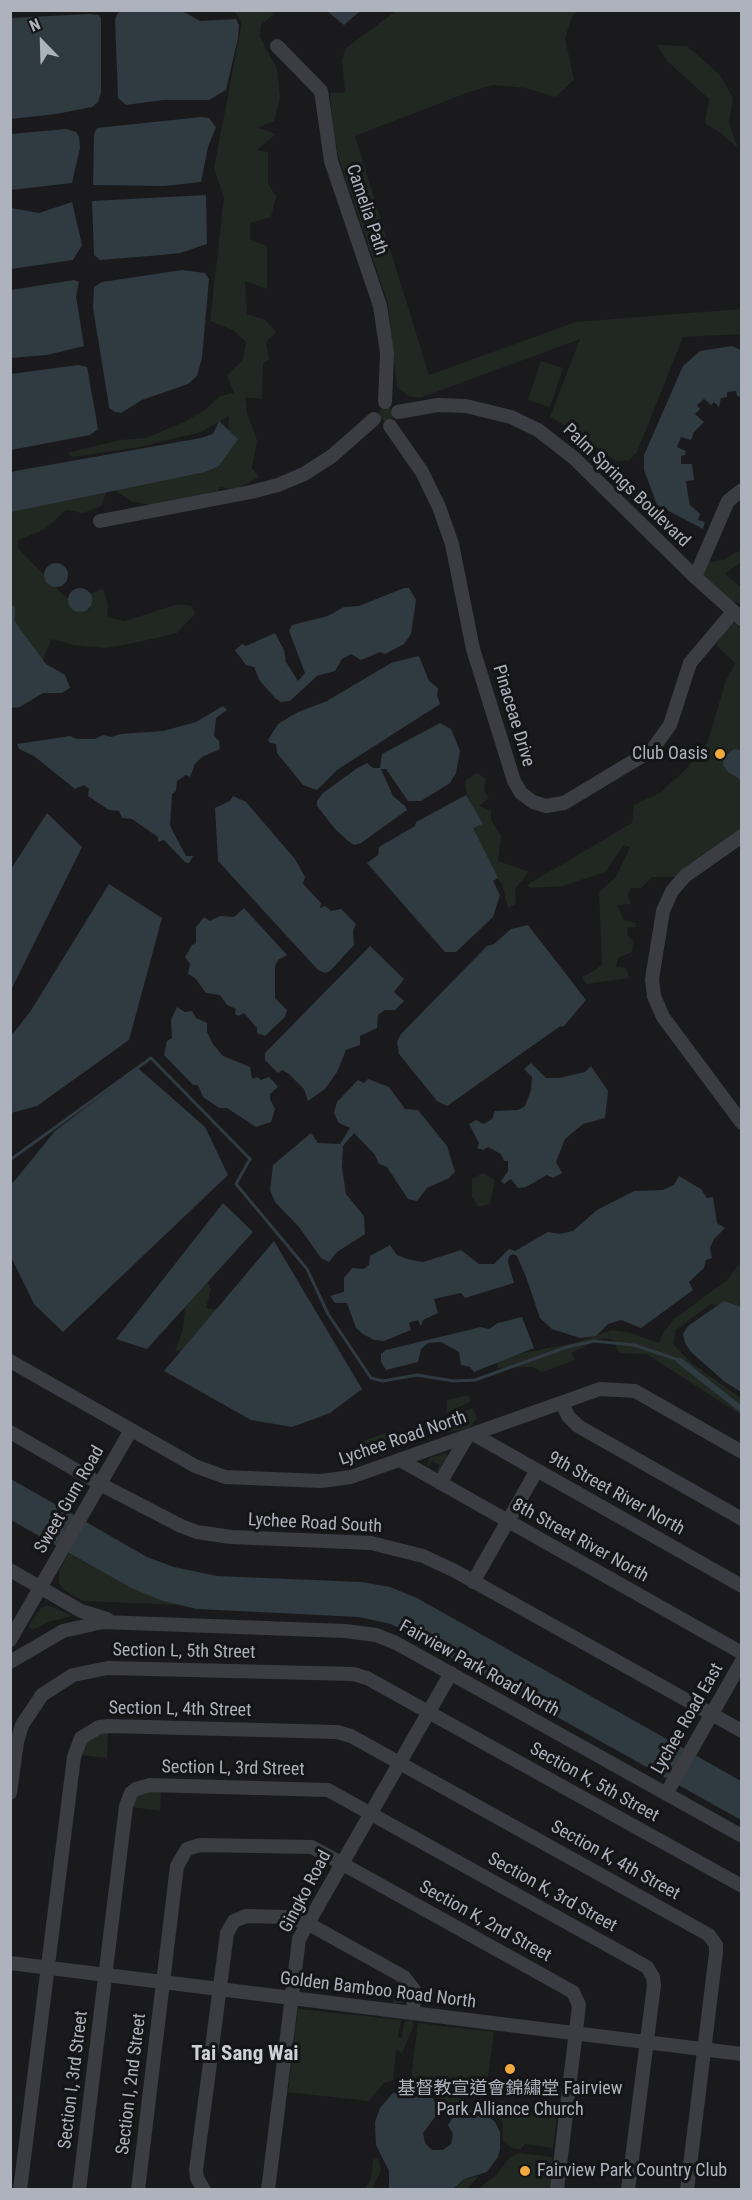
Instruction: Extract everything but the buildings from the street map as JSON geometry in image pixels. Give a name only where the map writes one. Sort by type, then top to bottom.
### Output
[{"type":"street","name":"Camelia Path","points":[[277,46],[321,91],[331,161],[381,314],[387,353],[385,402]]},
{"type":"street","points":[[385,402],[394,405],[398,412],[397,421],[390,426],[381,426],[374,419],[374,410],[385,402]]},
{"type":"street","name":"Palm Springs Boulevard","points":[[398,412],[425,407],[466,406],[504,414],[538,430],[574,458],[737,615]]},
{"type":"street","points":[[100,521],[278,485],[304,474],[332,456],[374,419]]},
{"type":"street","name":"Pinaceae Drive","points":[[390,426],[422,472],[443,516],[457,563],[474,649],[513,781],[521,793],[533,802],[546,806],[564,803],[652,750],[670,725],[690,663],[737,615]]},
{"type":"street","points":[[695,577],[728,501],[741,490]]},
{"type":"street","points":[[741,836],[685,876],[672,891],[663,911],[652,970],[654,996],[663,1017],[741,1123]]},
{"type":"street","name":"Lychee Road North","points":[[10,1361],[204,1471],[225,1477],[331,1480],[351,1477],[600,1389],[635,1391],[741,1452]]},
{"type":"street","points":[[562,1402],[568,1416],[578,1426],[741,1519]]},
{"type":"street","name":"Sweet Gum Road","points":[[10,1640],[131,1430]]},
{"type":"street","name":"Lychee Road South","points":[[10,1432],[100,1484],[197,1532],[231,1538],[353,1541],[388,1546],[431,1560],[741,1731]]},
{"type":"street","points":[[440,1483],[470,1435]]},
{"type":"street","name":"9th Street River North","points":[[470,1435],[537,1470],[741,1586]]},
{"type":"street","name":"8th Street River North","points":[[400,1460],[741,1653]]},
{"type":"street","points":[[473,1582],[537,1470]]},
{"type":"street","points":[[10,1570],[81,1611],[116,1622]]},
{"type":"street","points":[[10,1662],[63,1631],[89,1624],[116,1622]]},
{"type":"street","name":"Fairview Park Road North","points":[[116,1622],[357,1631],[396,1643],[670,1787],[741,1836]]},
{"type":"street","name":"Lychee Road East","points":[[670,1787],[741,1661]]},
{"type":"street","name":"Section L, 5th Street","points":[[10,1793],[17,1742],[31,1709],[57,1683],[90,1670],[108,1668],[360,1675],[428,1712]]},
{"type":"street","name":"Gingko Road","points":[[268,2190],[298,1942],[451,1673]]},
{"type":"street","name":"Section K, 5th Street","points":[[428,1712],[741,1886]]},
{"type":"street","name":"Section L, 4th Street","points":[[20,2190],[74,1756],[81,1738],[89,1731],[109,1726],[337,1732],[351,1736],[399,1763]]},
{"type":"street","name":"Section K, 4th Street","points":[[399,1763],[709,1935],[716,1949],[687,2190]]},
{"type":"street","name":"Section L, 3rd Street","points":[[104,1975],[126,1806],[128,1799],[136,1789],[150,1785],[328,1790],[370,1813]]},
{"type":"street","name":"Section K, 3rd Street","points":[[370,1813],[647,1967],[654,1981],[628,2190]]},
{"type":"street","name":"Section K, 2nd Street","points":[[162,1982],[177,1866],[187,1849],[200,1845],[312,1847],[573,1992],[579,2005],[557,2190]]},
{"type":"street","points":[[204,2190],[197,2178],[196,2170],[227,1933],[234,1921],[242,1917],[266,1917],[292,1918],[307,1923],[404,1977],[414,1990],[413,2013]]},
{"type":"street","name":"Golden Bamboo Road North","points":[[10,1963],[741,2054]]},
{"type":"street","name":"Section I, 3rd Street","points":[[79,2190],[104,1975]]},
{"type":"street","name":"Section I, 2nd Street","points":[[138,2190],[162,1982]]},
{"type":"shaded area","points":[[122,10],[182,11],[200,21],[236,19],[239,25],[238,38],[226,90],[209,100],[163,100],[126,105],[118,98],[115,19],[118,13]]},
{"type":"shaded area","points":[[234,11],[270,11],[274,14],[261,25],[260,37],[277,69],[280,97],[274,121],[258,128],[276,134],[257,150],[268,152],[268,184],[276,196],[271,217],[250,223],[250,240],[267,246],[267,289],[245,281],[247,314],[265,320],[276,332],[266,342],[269,360],[263,363],[262,399],[245,397],[247,413],[257,440],[252,468],[259,477],[234,490],[220,487],[215,496],[154,506],[131,501],[109,486],[101,506],[83,513],[66,510],[45,529],[18,540],[18,548],[66,598],[90,610],[90,594],[103,589],[108,604],[107,617],[125,621],[178,604],[192,606],[195,614],[177,633],[125,645],[104,648],[73,645],[52,639],[38,670],[11,625],[10,501],[228,437],[229,416],[201,432],[139,447],[72,457],[67,453],[120,440],[146,438],[186,421],[206,409],[220,396],[234,393],[227,375],[243,360],[246,342],[233,330],[210,321],[224,198],[214,168],[242,22]]},
{"type":"shaded area","points":[[327,11],[360,11],[344,25]]},
{"type":"shaded area","points":[[396,11],[578,11],[572,16],[565,38],[574,80],[555,97],[526,88],[493,85],[355,136],[429,375],[576,322],[741,309],[741,334],[683,337],[637,452],[630,460],[616,461],[578,433],[550,417],[580,339],[420,398],[408,396],[397,387],[388,304],[339,159],[332,127],[330,93],[345,92],[342,60],[346,48]]},
{"type":"shaded area","points":[[99,15],[101,18],[101,93],[98,102],[92,107],[11,119],[11,18]]},
{"type":"shaded area","points":[[657,45],[687,46],[720,75],[733,98],[729,123],[738,149],[720,132],[705,124],[709,99],[667,61]]},
{"type":"shaded area","points":[[209,118],[216,127],[208,147],[201,182],[164,186],[93,185],[94,134],[97,128]]},
{"type":"shaded area","points":[[66,129],[76,132],[79,137],[80,148],[72,183],[11,190],[11,134]]},
{"type":"shaded area","points":[[206,195],[207,244],[180,253],[161,255],[100,260],[94,255],[92,201]]},
{"type":"shaded area","points":[[72,202],[82,245],[73,260],[11,269],[11,208],[39,213]]},
{"type":"shaded area","points":[[182,270],[205,273],[209,279],[202,358],[197,376],[188,384],[142,400],[121,413],[115,412],[109,408],[93,308],[94,287],[102,282]]},
{"type":"shaded area","points":[[74,280],[79,282],[76,296],[84,346],[47,355],[11,358],[11,290]]},
{"type":"shaded area","points":[[732,346],[741,350],[741,397],[737,396],[736,391],[727,392],[727,397],[721,398],[719,407],[714,402],[711,405],[704,399],[697,405],[700,409],[695,414],[704,422],[694,432],[691,440],[681,437],[677,447],[686,451],[685,455],[681,456],[681,464],[692,464],[694,480],[686,481],[688,495],[690,505],[700,514],[698,520],[705,522],[703,529],[657,505],[644,470],[644,455],[683,366],[700,351]]},
{"type":"shaded area","points":[[541,361],[563,368],[550,407],[528,400]]},
{"type":"shaded area","points":[[78,365],[87,367],[98,429],[90,435],[11,450],[11,374]]},
{"type":"shaded area","points":[[386,407],[391,409],[393,414],[391,419],[386,421],[381,419],[379,414],[381,409]]},
{"type":"shaded area","points":[[219,421],[238,439],[219,466],[205,472],[11,512],[11,473],[15,471],[201,438],[213,434]]},
{"type":"shaded area","points":[[741,550],[741,562],[725,574],[741,587],[741,603],[723,601],[700,582],[709,562],[723,560]]},
{"type":"shaded area","points":[[56,563],[65,566],[68,575],[65,584],[56,587],[47,584],[44,575],[47,566]]},
{"type":"shaded area","points":[[80,588],[89,591],[92,600],[89,609],[80,612],[71,609],[68,600],[71,591]]},
{"type":"shaded area","points":[[409,588],[416,600],[411,634],[404,644],[385,654],[380,652],[361,660],[351,654],[342,659],[335,671],[317,676],[290,701],[281,702],[275,698],[260,681],[254,667],[246,665],[235,650],[242,644],[246,646],[275,633],[284,650],[286,662],[298,681],[305,673],[289,631],[292,625],[328,616],[344,607],[359,606]]},
{"type":"shaded area","points":[[10,605],[15,606],[15,622],[46,664],[65,675],[70,688],[62,693],[43,693],[20,707],[11,708]]},
{"type":"shaded area","name":"Club Oasis","points":[[730,621],[741,624],[741,829],[677,877],[652,877],[641,888],[631,888],[628,895],[631,904],[617,905],[624,920],[636,923],[635,927],[628,927],[627,935],[633,941],[632,952],[618,958],[616,967],[626,968],[629,978],[586,984],[582,977],[602,964],[599,892],[616,877],[630,847],[624,845],[605,872],[563,886],[530,888],[527,885],[632,823],[634,805],[660,793],[688,767],[708,741],[725,683],[735,663],[716,645]]},
{"type":"shaded area","points":[[419,656],[429,681],[438,688],[437,695],[440,704],[337,770],[317,790],[303,785],[277,753],[276,744],[268,740],[278,724],[298,712],[327,701],[391,663]]},
{"type":"shaded area","points":[[223,706],[227,710],[216,718],[214,736],[219,741],[220,749],[202,757],[195,764],[190,777],[186,775],[177,781],[176,791],[172,794],[170,826],[186,856],[193,856],[189,863],[185,862],[164,840],[158,842],[158,837],[132,819],[122,818],[119,811],[109,810],[88,796],[89,789],[84,785],[75,789],[34,756],[19,749],[17,744],[70,736],[77,739],[95,739],[103,735],[111,737],[121,734],[163,731],[196,722]]},
{"type":"shaded area","points":[[440,723],[451,729],[460,751],[456,773],[450,783],[421,801],[408,801],[386,769],[381,769],[393,796],[407,810],[361,843],[354,845],[347,840],[317,806],[317,801],[323,793],[367,763],[373,768],[380,768],[382,754]]},
{"type":"shaded area","points":[[734,749],[741,750],[741,780],[728,772],[723,765],[724,757]]},
{"type":"shaded area","points":[[476,773],[486,778],[484,790],[489,798],[479,806],[491,811],[491,820],[501,836],[498,861],[529,872],[515,889],[516,904],[508,908],[502,884],[482,860],[475,846],[465,781]]},
{"type":"shaded area","points":[[466,795],[483,824],[473,828],[498,878],[493,881],[500,895],[493,917],[456,952],[445,952],[367,863],[378,855],[379,847],[415,826],[416,822]]},
{"type":"shaded area","points":[[233,796],[246,802],[295,859],[305,877],[303,884],[321,903],[320,908],[325,906],[331,911],[341,909],[356,924],[353,931],[354,945],[330,971],[325,973],[318,970],[218,861],[215,808],[230,801]]},
{"type":"shaded area","points":[[47,813],[82,847],[11,990],[11,869]]},
{"type":"shaded area","points":[[109,884],[162,918],[129,1040],[37,1106],[11,1113],[11,1036],[30,1012]]},
{"type":"shaded area","points":[[244,908],[287,955],[278,960],[275,966],[275,998],[287,1010],[285,1017],[265,1036],[257,1033],[257,1028],[244,1013],[238,1016],[235,1014],[236,1009],[227,1005],[220,995],[206,993],[195,978],[188,974],[190,964],[185,957],[192,945],[196,943],[196,927],[204,917],[210,921],[220,916],[234,917]]},
{"type":"shaded area","points":[[528,925],[586,1000],[564,1026],[559,1027],[447,1106],[437,1101],[399,1054],[397,1042],[401,1034],[487,946],[494,944],[511,929]]},
{"type":"shaded area","points":[[370,946],[404,979],[394,992],[404,1001],[395,1010],[385,1010],[378,1015],[377,1028],[360,1036],[360,1045],[346,1050],[337,1072],[325,1089],[308,1101],[304,1089],[289,1074],[282,1070],[278,1073],[265,1060],[265,1053]]},
{"type":"shaded area","points":[[177,1007],[185,1012],[192,1011],[196,1018],[207,1023],[207,1032],[213,1044],[223,1056],[250,1067],[252,1079],[257,1077],[261,1080],[269,1077],[278,1087],[270,1094],[275,1109],[271,1122],[256,1127],[227,1108],[219,1108],[203,1097],[198,1085],[193,1085],[164,1055],[167,1041],[172,1038],[171,1020]]},
{"type":"shaded area","points":[[531,1063],[546,1078],[559,1078],[585,1072],[591,1066],[608,1091],[605,1118],[583,1124],[565,1139],[556,1162],[562,1173],[553,1178],[547,1175],[526,1187],[518,1188],[511,1179],[504,1184],[501,1181],[508,1171],[508,1161],[504,1161],[501,1154],[488,1147],[483,1150],[477,1148],[479,1143],[469,1124],[476,1120],[484,1124],[492,1119],[495,1111],[518,1110],[525,1106],[531,1090],[532,1077],[524,1069]]},
{"type":"shaded area","points":[[138,1068],[205,1127],[228,1175],[63,1332],[34,1304],[11,1257],[11,1185],[55,1131]]},
{"type":"shaded area","points":[[368,1079],[389,1087],[405,1109],[418,1110],[447,1146],[455,1172],[449,1178],[427,1188],[417,1201],[408,1199],[387,1167],[379,1164],[375,1155],[354,1133],[343,1146],[342,1168],[346,1194],[364,1216],[365,1234],[337,1252],[329,1262],[321,1258],[299,1227],[275,1202],[270,1190],[273,1165],[311,1133],[318,1143],[340,1144],[350,1128],[339,1123],[334,1113],[337,1102],[358,1080],[364,1083]]},
{"type":"shaded area","points":[[483,1173],[495,1180],[490,1204],[478,1207],[472,1197],[472,1179]]},
{"type":"shaded area","points":[[679,1176],[701,1189],[707,1198],[713,1197],[717,1223],[725,1228],[714,1239],[710,1248],[712,1258],[706,1260],[704,1268],[689,1282],[693,1290],[641,1328],[621,1320],[608,1324],[596,1336],[580,1338],[552,1329],[540,1318],[526,1277],[517,1256],[513,1254],[509,1256],[508,1262],[514,1283],[465,1298],[461,1293],[434,1299],[438,1313],[423,1320],[421,1326],[418,1320],[409,1323],[411,1330],[384,1341],[374,1340],[363,1334],[356,1328],[347,1303],[335,1303],[330,1296],[344,1292],[344,1278],[352,1268],[364,1269],[369,1265],[370,1256],[390,1245],[397,1255],[423,1262],[461,1250],[479,1264],[494,1264],[509,1249],[515,1251],[548,1232],[560,1234],[573,1231],[597,1210],[634,1191],[663,1190],[674,1185]]},
{"type":"shaded area","points":[[223,1203],[253,1232],[147,1349],[116,1339]]},
{"type":"shaded area","points":[[274,1241],[362,1389],[330,1413],[292,1427],[251,1420],[164,1371]]},
{"type":"shaded area","points":[[740,1263],[741,1317],[711,1304],[676,1330],[673,1344],[690,1362],[741,1398],[741,1415],[647,1354],[619,1353],[613,1340],[603,1338],[571,1353],[575,1360],[542,1372],[533,1367],[498,1368],[497,1358],[575,1343],[612,1330],[628,1332],[659,1343],[663,1333],[674,1319],[726,1281]]},
{"type":"shaded area","points":[[198,1265],[211,1289],[206,1308],[227,1312],[211,1338],[175,1352],[183,1328],[188,1282]]},
{"type":"shaded area","points":[[724,1301],[741,1307],[741,1392],[725,1382],[691,1352],[685,1343],[683,1334],[688,1326]]},
{"type":"shaded area","points":[[522,1317],[534,1348],[474,1372],[470,1367],[461,1365],[459,1352],[441,1342],[428,1343],[421,1349],[418,1362],[386,1370],[381,1362],[381,1354],[386,1350],[481,1327],[489,1329],[498,1323]]},
{"type":"shaded area","points":[[680,1357],[741,1405],[741,1413],[676,1362]]},
{"type":"shaded area","points":[[469,1395],[470,1402],[446,1413],[447,1400]]},
{"type":"shaded area","points":[[472,1408],[477,1418],[469,1428],[449,1432],[450,1423],[464,1411]]},
{"type":"shaded area","points":[[390,1431],[395,1444],[369,1454],[364,1441]]},
{"type":"shaded area","points":[[445,1453],[449,1456],[439,1472],[436,1473],[440,1465],[432,1461],[427,1468],[429,1458]]},
{"type":"shaded area","points":[[11,1479],[147,1557],[174,1567],[217,1576],[362,1582],[390,1587],[417,1598],[741,1781],[741,1820],[391,1624],[359,1617],[197,1609],[163,1601],[131,1588],[11,1520]]},
{"type":"shaded area","points":[[69,1553],[131,1588],[180,1605],[83,1601],[64,1590],[59,1583],[59,1571]]},
{"type":"shaded area","points":[[48,1605],[72,1616],[48,1622],[33,1630],[28,1627],[40,1609]]},
{"type":"shaded area","points":[[108,1732],[107,1758],[80,1755],[87,1740],[100,1733]]},
{"type":"shaded area","points":[[161,1791],[160,1811],[132,1807],[136,1797],[144,1792]]},
{"type":"shaded area","points":[[396,1979],[408,1992],[408,1999],[404,2003],[393,2003]]},
{"type":"shaded area","points":[[298,2009],[401,2020],[398,2038],[402,2037],[404,2023],[411,2020],[414,2025],[402,2053],[396,2050],[393,2080],[384,2083],[369,2101],[288,2092]]},
{"type":"shaded area","points":[[418,2023],[494,2032],[485,2099],[472,2097],[454,2084],[411,2078]]},
{"type":"shaded area","points":[[416,2084],[429,2090],[435,2103],[435,2117],[423,2133],[425,2143],[432,2150],[443,2150],[451,2144],[453,2134],[448,2125],[456,2113],[462,2110],[482,2111],[495,2122],[500,2132],[500,2149],[498,2157],[487,2172],[464,2179],[453,2189],[389,2189],[389,2171],[376,2145],[375,2122],[380,2108],[392,2094]]},
{"type":"shaded area","points":[[436,2089],[450,2091],[467,2102],[444,2109]]},
{"type":"shaded area","points":[[500,2101],[558,2108],[553,2148],[525,2144],[521,2149],[514,2149],[503,2142],[503,2123],[498,2116]]},
{"type":"shaded area","name":"Fairview Park Country Club","points":[[519,2153],[552,2157],[554,2189],[477,2190],[497,2174],[510,2157]]},
{"type":"shaded area","points":[[378,2158],[381,2170],[372,2189],[365,2189],[371,2179],[373,2160]]},
{"type":"shaded area","points":[[479,2176],[467,2189],[453,2190],[464,2179]]},
{"type":"waterway","points":[[10,1160],[151,1058],[250,1159],[236,1184],[307,1269],[328,1314],[371,1378],[383,1381],[417,1375],[454,1381],[475,1380],[567,1347],[594,1341],[634,1345],[679,1360]]},
{"type":"place","name":"Club Oasis","points":[[720,754]]},
{"type":"place","name":"基督教宣道會錦繡堂 Fairview Park Alliance Church","points":[[510,2069]]},
{"type":"place","name":"Fairview Park Country Club","points":[[525,2171]]},
{"type":"district","name":"Tai Sang Wai","points":[[245,2055]]}]
